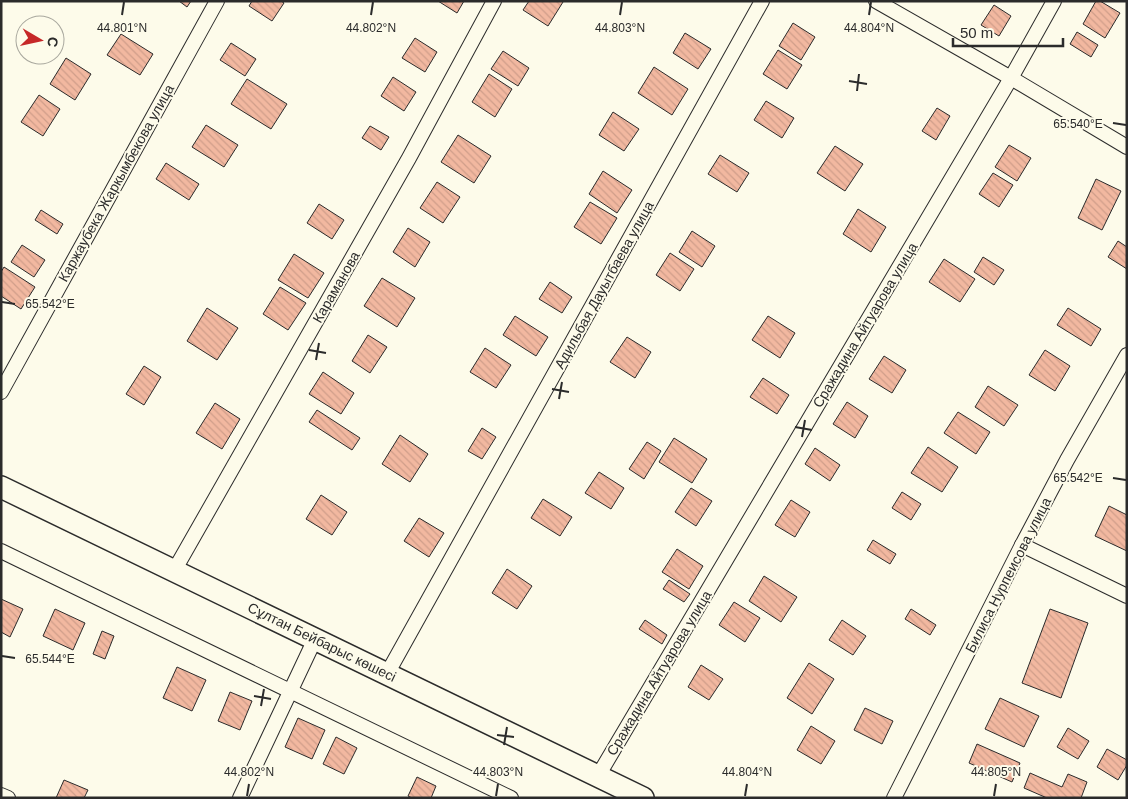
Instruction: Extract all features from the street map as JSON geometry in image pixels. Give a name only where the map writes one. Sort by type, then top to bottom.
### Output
[{"type":"main road","name":"Сұлтан Бейбарыс көшесі","points":[[1,487],[643,798]]},
{"type":"street","name":"Каржаубека Жаркымбекова улица","points":[[1,392],[217,1]]},
{"type":"street","name":"Караманова","points":[[174,571],[409,158],[494,1]]},
{"type":"street","name":"Адильбая Дауытбаева улица","points":[[387,674],[762,1]]},
{"type":"street","points":[[876,1],[1127,147]]},
{"type":"street","name":"Сражадина Айтуарова улица","points":[[598,776],[1011,78],[1054,1]]},
{"type":"street","name":"Билиса Нурпеисова улица","points":[[901,796],[1022,545],[1067,460],[1127,355]]},
{"type":"street","points":[[1022,545],[1127,596]]},
{"type":"street","points":[[1,551],[511,798]]},
{"type":"street","points":[[240,798],[315,639]]},
{"type":"street","points":[[1,795],[8,798]]},
{"type":"building","points":[[179,1],[191,1],[187,7]]},
{"type":"building","points":[[252,1],[281,1],[284,3],[272,21],[249,6]]},
{"type":"building","points":[[438,1],[464,1],[457,13]]},
{"type":"building","points":[[529,1],[563,2],[548,26],[523,10]]},
{"type":"building","points":[[1096,1],[1100,1],[1120,13],[1105,38],[1083,24]]},
{"type":"building","points":[[994,5],[1011,16],[999,36],[981,25]]},
{"type":"building","points":[[793,23],[815,37],[801,60],[779,46]]},
{"type":"building","points":[[1077,32],[1098,45],[1091,57],[1070,44]]},
{"type":"building","points":[[685,33],[711,49],[698,69],[673,53]]},
{"type":"building","points":[[121,34],[153,54],[140,75],[107,55]]},
{"type":"building","points":[[415,38],[437,52],[425,72],[402,58]]},
{"type":"building","points":[[231,43],[256,59],[245,76],[220,60]]},
{"type":"building","points":[[778,50],[802,65],[787,89],[763,74]]},
{"type":"building","points":[[503,51],[529,68],[518,86],[491,69]]},
{"type":"building","points":[[66,58],[91,74],[75,100],[50,84],[62,65],[65,65]]},
{"type":"building","points":[[654,67],[688,89],[672,115],[638,93]]},
{"type":"building","points":[[489,74],[512,89],[495,117],[472,102]]},
{"type":"building","points":[[393,77],[416,92],[404,111],[381,96]]},
{"type":"building","points":[[247,79],[287,104],[271,129],[231,104]]},
{"type":"building","points":[[39,95],[60,109],[43,136],[21,122]]},
{"type":"building","points":[[766,101],[794,118],[782,138],[754,120]]},
{"type":"building","points":[[937,108],[950,116],[936,140],[922,131]]},
{"type":"building","points":[[613,112],[639,129],[624,151],[599,135]]},
{"type":"building","points":[[206,125],[238,145],[224,167],[192,147]]},
{"type":"building","points":[[370,126],[389,137],[381,150],[362,138]]},
{"type":"building","points":[[458,135],[491,156],[474,183],[441,162]]},
{"type":"building","points":[[1009,145],[1031,158],[1017,181],[995,167]]},
{"type":"building","points":[[835,146],[863,164],[845,191],[817,173]]},
{"type":"building","points":[[720,155],[749,173],[737,192],[708,174]]},
{"type":"building","points":[[166,163],[199,184],[189,200],[156,179]]},
{"type":"building","points":[[603,171],[632,190],[617,213],[589,194]]},
{"type":"building","points":[[993,173],[1013,185],[999,207],[979,194]]},
{"type":"building","points":[[1096,179],[1121,191],[1102,230],[1078,218]]},
{"type":"building","points":[[437,182],[460,197],[443,223],[420,208]]},
{"type":"building","points":[[590,202],[617,218],[601,244],[574,227]]},
{"type":"building","points":[[319,204],[344,220],[332,239],[307,223]]},
{"type":"building","points":[[858,209],[886,227],[871,252],[843,234]]},
{"type":"building","points":[[41,210],[63,224],[57,234],[35,220]]},
{"type":"building","points":[[408,228],[430,242],[415,267],[393,252]]},
{"type":"building","points":[[692,231],[715,246],[702,267],[679,252]]},
{"type":"building","points":[[1118,241],[1127,247],[1127,269],[1108,257]]},
{"type":"building","points":[[22,245],[45,260],[34,277],[11,262]]},
{"type":"building","points":[[670,253],[694,269],[680,291],[656,275]]},
{"type":"building","points":[[294,254],[324,273],[308,298],[278,280]]},
{"type":"building","points":[[983,257],[1004,270],[994,285],[974,272]]},
{"type":"building","points":[[944,259],[975,279],[960,302],[929,282]]},
{"type":"building","points":[[4,267],[35,287],[21,309],[1,296],[1,272]]},
{"type":"building","points":[[382,278],[415,298],[397,327],[364,306]]},
{"type":"building","points":[[550,282],[572,297],[562,313],[539,299]]},
{"type":"building","points":[[280,287],[306,303],[288,330],[263,314]]},
{"type":"building","points":[[207,308],[238,328],[217,360],[187,341]]},
{"type":"building","points":[[1068,308],[1101,329],[1091,346],[1057,325]]},
{"type":"building","points":[[515,316],[548,337],[536,356],[503,335]]},
{"type":"building","points":[[768,316],[795,333],[780,358],[752,340]]},
{"type":"building","points":[[368,335],[387,347],[370,373],[352,361]]},
{"type":"building","points":[[627,337],[651,352],[635,378],[610,362]]},
{"type":"building","points":[[485,348],[511,365],[496,388],[470,372]]},
{"type":"building","points":[[1045,350],[1070,366],[1055,391],[1029,375]]},
{"type":"building","points":[[884,356],[906,370],[892,393],[869,379]]},
{"type":"building","points":[[144,366],[161,377],[144,405],[126,394]]},
{"type":"building","points":[[323,372],[354,393],[341,414],[309,394]]},
{"type":"building","points":[[763,378],[789,395],[777,414],[750,397]]},
{"type":"building","points":[[988,386],[1018,405],[1004,426],[975,407]]},
{"type":"building","points":[[847,402],[868,416],[855,438],[833,424]]},
{"type":"building","points":[[215,403],[240,419],[222,449],[196,433]]},
{"type":"building","points":[[317,410],[360,438],[352,450],[309,422]]},
{"type":"building","points":[[958,412],[990,432],[976,454],[944,433]]},
{"type":"building","points":[[482,428],[496,437],[482,459],[468,451]]},
{"type":"building","points":[[400,435],[428,454],[410,482],[382,464]]},
{"type":"building","points":[[674,438],[707,459],[692,483],[659,462]]},
{"type":"building","points":[[647,442],[661,451],[644,479],[629,469]]},
{"type":"building","points":[[928,447],[958,467],[942,492],[911,473]]},
{"type":"building","points":[[815,448],[840,465],[830,481],[805,464]]},
{"type":"building","points":[[599,472],[624,488],[611,509],[585,493]]},
{"type":"building","points":[[691,488],[712,501],[696,526],[675,512]]},
{"type":"building","points":[[902,492],[921,504],[911,520],[892,508]]},
{"type":"building","points":[[321,495],[347,512],[332,535],[306,519]]},
{"type":"building","points":[[543,499],[572,517],[560,536],[531,518]]},
{"type":"building","points":[[791,500],[810,512],[795,537],[775,525]]},
{"type":"building","points":[[1109,506],[1127,515],[1127,551],[1095,536]]},
{"type":"building","points":[[419,518],[444,533],[429,557],[404,541]]},
{"type":"building","points":[[873,540],[896,554],[890,564],[867,550]]},
{"type":"building","points":[[677,549],[703,566],[689,589],[662,572]]},
{"type":"building","points":[[507,569],[532,586],[517,609],[492,593]]},
{"type":"building","points":[[764,576],[797,597],[781,622],[749,601]]},
{"type":"building","points":[[669,580],[690,594],[684,602],[663,589]]},
{"type":"building","points":[[1,599],[23,609],[10,637],[1,632]]},
{"type":"building","points":[[734,602],[760,618],[745,642],[719,625]]},
{"type":"building","points":[[55,609],[85,623],[73,650],[43,636]]},
{"type":"building","points":[[911,609],[936,625],[930,635],[905,619]]},
{"type":"building","points":[[1050,609],[1088,623],[1061,698],[1022,683]]},
{"type":"building","points":[[645,620],[667,635],[662,644],[639,629]]},
{"type":"building","points":[[842,620],[866,636],[853,655],[829,640]]},
{"type":"building","points":[[102,631],[114,636],[105,659],[93,654]]},
{"type":"building","points":[[809,663],[834,679],[812,714],[787,698]]},
{"type":"building","points":[[701,665],[723,679],[709,700],[688,687]]},
{"type":"building","points":[[177,667],[206,680],[192,711],[163,698]]},
{"type":"building","points":[[230,692],[252,701],[240,730],[218,721]]},
{"type":"building","points":[[1000,698],[1039,716],[1024,747],[985,729]]},
{"type":"building","points":[[865,708],[893,721],[882,744],[854,730]]},
{"type":"building","points":[[298,718],[325,730],[312,759],[285,747]]},
{"type":"building","points":[[811,726],[835,741],[821,764],[797,750]]},
{"type":"building","points":[[1068,728],[1089,741],[1078,759],[1057,747]]},
{"type":"building","points":[[336,737],[357,748],[344,774],[323,764]]},
{"type":"building","points":[[977,744],[1020,763],[1012,782],[969,763]]},
{"type":"building","points":[[1107,749],[1127,760],[1127,765],[1118,780],[1097,767]]},
{"type":"building","points":[[1030,773],[1062,787],[1068,774],[1087,782],[1081,798],[1047,798],[1024,788]]},
{"type":"building","points":[[417,777],[436,786],[431,798],[412,798],[408,796]]},
{"type":"building","points":[[64,780],[88,790],[84,798],[56,798]]}]
